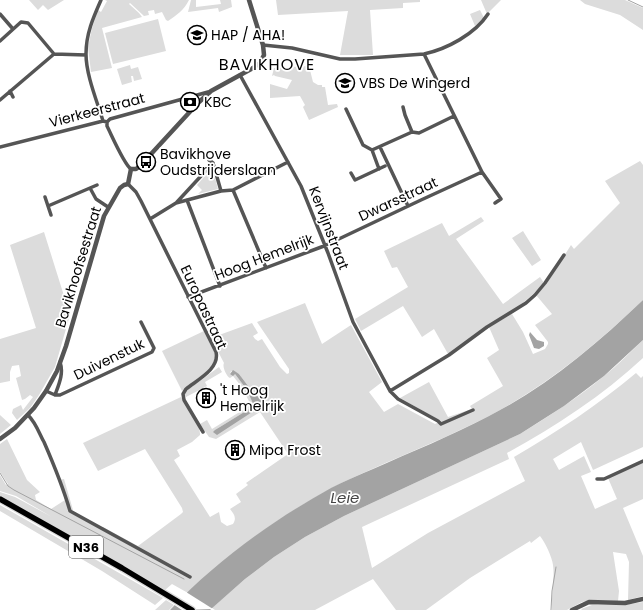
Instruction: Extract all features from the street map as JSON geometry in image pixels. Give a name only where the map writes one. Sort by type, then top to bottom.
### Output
[{"type":"main road","name":"N36","points":[[0,499],[192,610]]},
{"type":"street","points":[[101,0],[90,28],[86,55],[90,75],[105,122],[128,167],[131,169]]},
{"type":"street","points":[[131,169],[136,169],[140,166],[201,96],[260,63],[264,56],[264,45],[249,0]]},
{"type":"street","points":[[0,14],[13,29]]},
{"type":"street","points":[[264,45],[292,48],[355,60],[424,54],[460,39],[477,26],[488,14]]},
{"type":"street","points":[[0,41],[21,22],[28,23],[54,54]]},
{"type":"street","points":[[0,100],[54,54],[86,55]]},
{"type":"street","points":[[424,54],[482,172],[501,199],[495,204]]},
{"type":"street","name":"Kervijnstraat","points":[[240,75],[301,186],[353,322],[390,391],[398,399],[438,420],[441,424],[472,410]]},
{"type":"street","points":[[10,91],[13,97]]},
{"type":"street","name":"Vierkeerstraat","points":[[0,147],[105,122],[110,119],[176,100],[201,96]]},
{"type":"street","points":[[403,107],[412,132]]},
{"type":"street","points":[[346,109],[363,145],[372,150],[379,169]]},
{"type":"street","points":[[372,150],[412,132],[419,133],[454,116]]},
{"type":"street","points":[[380,147],[408,206]]},
{"type":"street","points":[[209,160],[213,163],[222,191]]},
{"type":"street","points":[[176,203],[222,191],[233,190],[288,162]]},
{"type":"street","points":[[150,219],[176,203],[213,163]]},
{"type":"street","points":[[351,173],[355,180],[385,166]]},
{"type":"street","points":[[128,184],[131,169]]},
{"type":"street","name":"Dwarsstraat","points":[[324,246],[482,172]]},
{"type":"street","name":"Bavikhoofsestraat","points":[[0,439],[28,415],[46,391],[60,361],[101,225],[108,207],[120,188],[128,184]]},
{"type":"street","name":"Europastraat","points":[[128,184],[136,192],[216,352],[217,358],[212,369],[186,389],[183,394],[184,400],[203,432]]},
{"type":"street","points":[[48,206],[97,185]]},
{"type":"street","points":[[90,188],[96,199],[108,207]]},
{"type":"street","points":[[233,190],[266,268]]},
{"type":"street","points":[[45,197],[51,215]]},
{"type":"street","points":[[187,200],[220,286]]},
{"type":"street","name":"Hoog Hemelrijk","points":[[188,297],[324,246]]},
{"type":"street","points":[[390,391],[526,303],[545,283],[564,256]]},
{"type":"street","name":"Duivenstuk","points":[[55,395],[60,395],[152,352],[154,348],[141,322]]},
{"type":"street","name":"Bavikhoofsestraat","points":[[55,395],[62,373],[60,361]]},
{"type":"street","points":[[46,391],[55,395]]},
{"type":"street","points":[[28,415],[34,421],[54,464],[70,511],[190,577]]},
{"type":"street","points":[[597,479],[604,479],[643,461]]},
{"type":"street","points":[[572,610],[589,602],[625,603],[643,599]]},
{"type":"shaded area","points":[[29,0],[64,0],[48,10],[43,5],[38,10]]},
{"type":"shaded area","points":[[105,0],[189,0],[180,12],[168,21],[162,12],[155,14],[154,10],[148,11],[149,15],[144,16],[130,3],[129,4],[142,17],[102,28],[112,68],[91,72],[88,47],[98,10],[101,12],[107,1]]},
{"type":"shaded area","points":[[191,0],[196,0],[196,7],[221,4],[220,0],[231,0],[232,7],[219,12],[218,8],[188,12]]},
{"type":"shaded area","points":[[276,0],[420,0],[420,2],[403,3],[403,8],[370,10],[373,55],[340,55],[348,11],[278,15]]},
{"type":"shaded area","points":[[481,0],[501,0],[487,14]]},
{"type":"shaded area","points":[[580,0],[625,0],[643,8],[643,30],[620,15],[585,4]]},
{"type":"shaded area","points":[[480,10],[484,18],[475,26],[470,14]]},
{"type":"shaded area","points":[[158,19],[166,51],[113,64],[105,33]]},
{"type":"shaded area","points":[[130,65],[131,69],[138,67],[142,79],[134,81],[133,76],[131,76],[132,82],[122,85],[117,69]]},
{"type":"shaded area","points":[[309,66],[313,82],[325,87],[328,105],[337,104],[338,107],[309,120],[303,107],[305,105],[300,96],[270,98],[270,84],[287,89],[292,80],[274,75],[272,76],[274,68]]},
{"type":"shaded area","points":[[640,161],[643,165],[643,300],[589,349],[530,392],[489,416],[337,485],[293,510],[238,549],[188,593],[172,584],[165,590],[0,497],[0,492],[15,497],[52,517],[16,496],[0,491],[0,475],[6,485],[8,484],[0,472],[0,444],[7,439],[27,480],[40,492],[35,495],[36,500],[51,509],[65,500],[59,480],[64,479],[73,510],[69,512],[99,528],[103,527],[138,546],[181,514],[183,512],[182,508],[145,449],[98,471],[83,443],[181,397],[196,421],[200,435],[192,442],[177,450],[180,456],[174,460],[210,517],[219,512],[221,522],[227,526],[233,524],[235,518],[230,509],[241,502],[236,494],[248,485],[246,483],[288,454],[260,412],[216,439],[209,437],[200,424],[207,420],[212,429],[251,405],[241,386],[233,376],[230,378],[226,373],[224,363],[211,338],[252,323],[258,333],[253,336],[255,339],[258,341],[262,339],[280,367],[287,374],[289,373],[289,369],[257,322],[305,303],[322,344],[351,325],[382,382],[369,392],[384,412],[398,404],[435,424],[441,421],[400,398],[429,382],[448,417],[472,409],[470,406],[503,386],[487,358],[499,350],[489,327],[512,314],[523,332],[533,354],[545,349],[548,344],[535,325],[552,314],[536,295],[547,283],[571,245],[574,249],[620,203],[605,181]],"holes":[[[231,371],[239,374],[255,395],[263,400],[260,407],[215,430],[254,406],[247,390],[235,374],[230,374]]]},
{"type":"shaded area","points":[[211,169],[213,170],[218,189],[198,194],[202,190],[197,185]]},
{"type":"shaded area","points":[[481,217],[484,221],[456,239],[503,304],[540,277],[544,283],[534,293],[499,321],[448,354],[434,329],[422,337],[403,306],[361,331],[355,319],[408,287],[397,267],[392,268],[384,251],[442,223],[449,236]]},
{"type":"shaded area","points":[[523,231],[541,260],[532,266],[512,238]]},
{"type":"shaded area","points":[[44,232],[70,315],[55,367],[30,408],[17,420],[12,413],[13,409],[21,405],[23,410],[33,397],[30,395],[22,400],[16,378],[21,376],[19,365],[12,366],[10,381],[0,383],[0,339],[36,328],[10,245]]},
{"type":"shaded area","points":[[204,331],[214,351],[215,359],[203,375],[182,391],[162,351]]},
{"type":"shaded area","points":[[643,340],[643,358],[595,398],[578,410],[507,453],[509,459],[362,527],[372,568],[428,533],[525,481],[514,457],[577,418],[636,373],[641,378],[643,376],[643,447],[593,470],[581,442],[553,459],[559,470],[584,456],[591,472],[581,476],[595,509],[617,499],[608,478],[643,462],[643,499],[623,508],[643,556],[643,596],[628,600],[629,562],[626,554],[613,552],[619,591],[618,601],[594,600],[582,602],[567,610],[552,610],[554,576],[553,565],[548,550],[540,536],[531,543],[530,541],[470,578],[426,610],[396,610],[373,579],[315,610],[215,610],[212,608],[245,579],[274,557],[305,537],[344,516],[520,434],[584,392]]},
{"type":"shaded area","points":[[219,367],[222,372],[205,382],[207,386],[186,397],[183,393]]},
{"type":"shaded area","points":[[0,415],[11,425],[0,434]]},
{"type":"shaded area","points":[[0,505],[163,598],[155,605],[102,571],[0,511]]},
{"type":"shaded area","points":[[166,600],[174,605],[169,610],[155,610]]},
{"type":"shaded area","points":[[643,602],[643,610],[581,609],[592,605],[623,605]]},
{"type":"water","name":"Leie","points":[[643,300],[643,340],[604,376],[564,406],[520,434],[344,516],[305,537],[274,557],[245,579],[210,610],[170,610],[226,558],[309,500],[336,485],[431,444],[510,405],[570,364],[589,349]]},
{"type":"water","points":[[530,332],[537,340],[544,342],[544,346],[539,349],[534,348],[529,335]]},
{"type":"water","points":[[233,370],[239,374],[255,395],[263,399],[260,407],[217,435],[213,432],[215,430],[254,406],[247,390],[235,374],[233,376],[230,374]]},
{"type":"pier","points":[[186,592],[213,609],[182,610],[173,604]]},
{"type":"waterway","points":[[628,0],[643,7]]},
{"type":"waterway","points":[[0,473],[8,486],[14,490],[184,579]]},
{"type":"waterway","points":[[551,610],[552,591],[556,567]]},
{"type":"place","name":"HAP / AHA!","points":[[197,35]]},
{"type":"place","name":"VBS De Wingerd","points":[[345,83]]},
{"type":"place","name":"KBC","points":[[190,102]]},
{"type":"place","name":"Bavikhove Oudstrijderslaan","points":[[146,162]]},
{"type":"place","name":"'t Hoog Hemelrijk","points":[[206,398]]},
{"type":"place","name":"Mipa Frost","points":[[235,450]]},
{"type":"district","name":"BAVIKHOVE","points":[[267,64]]}]
